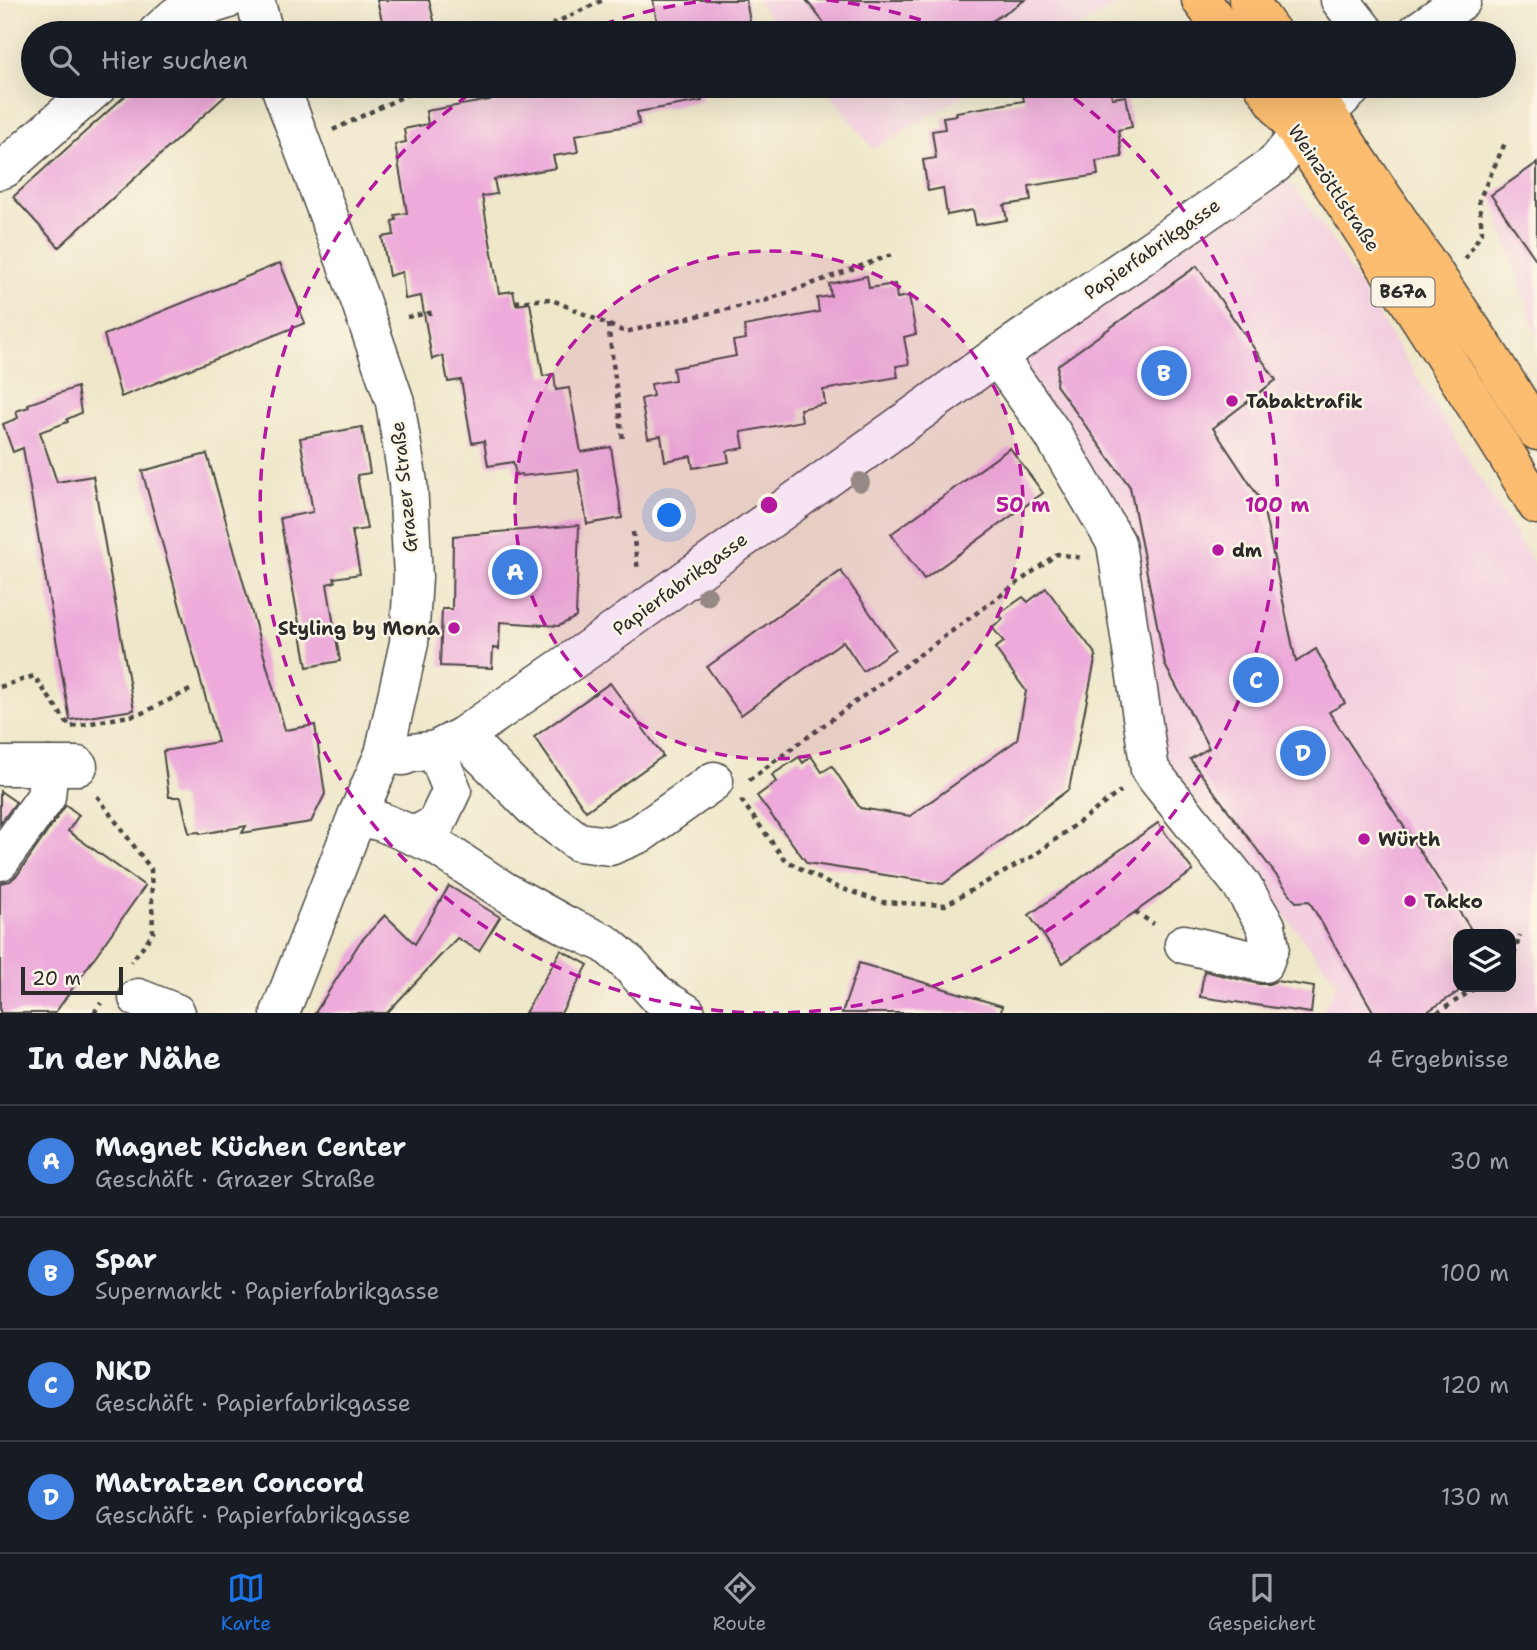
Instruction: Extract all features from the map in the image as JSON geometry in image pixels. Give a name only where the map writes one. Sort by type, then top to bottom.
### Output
[{"type":"main road","points":[[1201,0],[1217,21]]},
{"type":"main road","points":[[1248,0],[1263,21]]},
{"type":"main road","name":"Weinzöttlstraße","points":[[1287,98],[1311,111],[1485,349],[1537,431]]},
{"type":"main road","name":"Weinzöttlstraße","points":[[1311,111],[1537,505]]},
{"type":"street","points":[[170,21],[176,16],[226,0]]},
{"type":"street","points":[[255,0],[261,21]]},
{"type":"street","points":[[1340,0],[1357,21]]},
{"type":"street","points":[[1433,21],[1462,0]]},
{"type":"street","points":[[0,170],[83,98]]},
{"type":"street","name":"Grazer Straße","points":[[280,1013],[384,754],[409,643],[413,577],[408,482],[395,402],[284,98]]},
{"type":"street","name":"Papierfabrikgasse","points":[[384,754],[404,756],[449,743],[618,629],[997,356],[1275,164],[1311,111],[1333,98]]},
{"type":"street","points":[[997,356],[1052,433],[1116,543],[1150,770],[1241,884],[1266,926],[1270,946],[1264,962],[1184,944]]},
{"type":"street","points":[[449,743],[578,842],[610,846],[641,833],[731,785]]},
{"type":"street","points":[[415,835],[436,824],[452,790],[449,743]]},
{"type":"street","points":[[0,766],[63,766],[46,797],[0,860]]},
{"type":"street","points":[[357,816],[382,822],[435,845],[504,891],[606,944],[629,964],[657,995],[687,1013]]},
{"type":"street","points":[[125,986],[176,1013]]},
{"type":"path","points":[[559,21],[603,0]]},
{"type":"path","points":[[329,132],[400,98]]},
{"type":"path","points":[[1465,260],[1482,232],[1479,200],[1506,141]]},
{"type":"path","points":[[515,302],[550,299],[625,332],[764,302],[891,255]]},
{"type":"path","points":[[407,317],[435,312]]},
{"type":"path","points":[[608,324],[623,440]]},
{"type":"path","points":[[632,532],[635,555]]},
{"type":"path","points":[[1119,563],[1058,554],[731,785],[785,860],[808,873],[831,885],[882,902],[946,905],[1033,856],[1150,770]]},
{"type":"path","points":[[0,687],[34,676],[70,727],[140,714],[190,691]]},
{"type":"path","points":[[63,766],[94,793],[150,869],[153,933],[125,986],[94,1013]]},
{"type":"path","points":[[1516,948],[1520,934]]},
{"type":"path","points":[[1437,1013],[1469,992]]},
{"type":"shaded area","points":[[756,0],[1125,0],[1089,21],[773,21]]},
{"type":"shaded area","points":[[833,98],[960,98],[873,149]]},
{"type":"shaded area","points":[[1537,163],[1537,338],[1491,195]]},
{"type":"shaded area","points":[[1275,164],[1315,214],[1537,569],[1537,1013],[1321,1013],[1337,982],[1184,788],[1150,770],[1116,543],[997,356]]},
{"type":"building","points":[[377,0],[429,0],[434,21],[382,21]]},
{"type":"building","points":[[653,0],[746,0],[750,21],[657,21]]},
{"type":"building","points":[[806,0],[1025,0],[992,21],[823,21]]},
{"type":"building","points":[[123,98],[223,98],[59,247],[13,197]]},
{"type":"building","points":[[702,98],[702,101],[637,112],[639,124],[575,135],[578,152],[553,156],[556,168],[494,179],[497,194],[482,196],[499,293],[513,291],[516,305],[530,303],[543,376],[554,374],[556,390],[569,388],[581,452],[611,447],[622,518],[587,524],[578,470],[522,476],[516,475],[513,462],[488,466],[484,441],[472,443],[461,380],[448,382],[443,356],[432,359],[421,296],[405,299],[402,272],[389,276],[382,237],[394,235],[392,221],[396,220],[395,215],[407,213],[395,144],[406,142],[404,129],[428,124],[426,111],[490,100]]},
{"type":"building","points":[[1023,98],[1126,98],[1132,127],[1118,130],[1122,157],[1096,161],[1098,175],[1029,186],[1031,201],[1004,205],[1007,220],[976,225],[973,210],[947,215],[943,188],[928,191],[923,160],[936,158],[932,131],[945,129],[943,117],[957,115],[956,112],[1024,101]]},
{"type":"building","points":[[1537,163],[1537,261],[1491,195]]},
{"type":"building","points":[[280,263],[305,323],[121,397],[104,335]]},
{"type":"building","points":[[1197,266],[1276,380],[1213,428],[1262,502],[1296,662],[1316,649],[1345,703],[1329,712],[1471,929],[1453,929],[1453,992],[1458,992],[1425,1013],[1374,1013],[1309,901],[1296,902],[1190,759],[1209,748],[1165,665],[1130,487],[1056,385],[1058,365]]},
{"type":"building","points":[[867,276],[869,288],[895,284],[897,298],[909,296],[916,334],[904,337],[909,364],[896,366],[898,377],[823,390],[825,404],[800,409],[802,421],[741,432],[744,448],[727,451],[729,462],[693,468],[691,456],[665,461],[661,436],[648,438],[641,399],[653,396],[651,384],[675,380],[673,368],[736,356],[733,341],[746,339],[744,326],[819,312],[817,298],[831,296],[829,284]]},
{"type":"building","points":[[77,387],[81,413],[67,419],[68,422],[40,432],[57,482],[93,476],[134,710],[70,720],[23,448],[13,452],[3,424],[18,418],[16,411],[29,407],[28,404]]},
{"type":"building","points":[[362,427],[370,473],[357,475],[367,529],[352,531],[360,574],[334,578],[335,582],[327,584],[340,661],[307,667],[280,518],[313,512],[300,438]]},
{"type":"building","points":[[1010,448],[1043,493],[924,579],[891,534]]},
{"type":"building","points":[[207,454],[285,730],[315,725],[325,794],[311,822],[242,833],[246,826],[201,834],[189,833],[181,797],[169,797],[163,751],[218,742],[142,471]]},
{"type":"building","points":[[579,525],[576,617],[559,626],[500,622],[499,649],[493,648],[492,668],[440,666],[442,609],[452,609],[453,536]]},
{"type":"building","points":[[841,571],[895,649],[863,671],[843,641],[741,715],[707,667]]},
{"type":"building","points":[[1046,588],[1096,655],[1069,789],[943,884],[807,863],[757,796],[776,782],[772,775],[799,757],[803,763],[811,756],[822,772],[832,766],[860,808],[910,816],[1017,740],[1026,691],[995,648],[1004,642],[992,627],[1003,619],[999,614],[1023,597],[1028,602]]},
{"type":"building","points":[[610,683],[663,756],[586,811],[534,737]]},
{"type":"building","points":[[0,791],[16,802],[0,824]]},
{"type":"building","points":[[66,805],[79,815],[68,831],[145,886],[55,1013],[0,1013],[0,883],[10,881],[18,874]]},
{"type":"building","points":[[1158,823],[1193,871],[1063,963],[1029,915]]},
{"type":"building","points":[[449,886],[500,917],[479,951],[457,938],[387,1013],[315,1013],[360,942],[385,915],[415,944]]},
{"type":"building","points":[[561,950],[588,965],[561,1013],[525,1013]]},
{"type":"building","points":[[859,963],[1002,1006],[1001,1013],[842,1013]]},
{"type":"building","points":[[1204,971],[1259,984],[1276,981],[1314,987],[1311,1013],[1200,997]]},
{"type":"place","name":"Spar","points":[[1164,373]]},
{"type":"place","name":"Tabaktrafik","points":[[1232,401]]},
{"type":"place","name":"dm","points":[[1218,550]]},
{"type":"place","name":"Magnet Küchen Center","points":[[515,572]]},
{"type":"place","name":"Styling by Mona","points":[[454,628]]},
{"type":"place","name":"NKD","points":[[1256,680]]},
{"type":"place","name":"Matratzen Concord","points":[[1303,753]]},
{"type":"place","name":"Würth","points":[[1364,839]]},
{"type":"place","name":"Takko","points":[[1410,901]]}]
